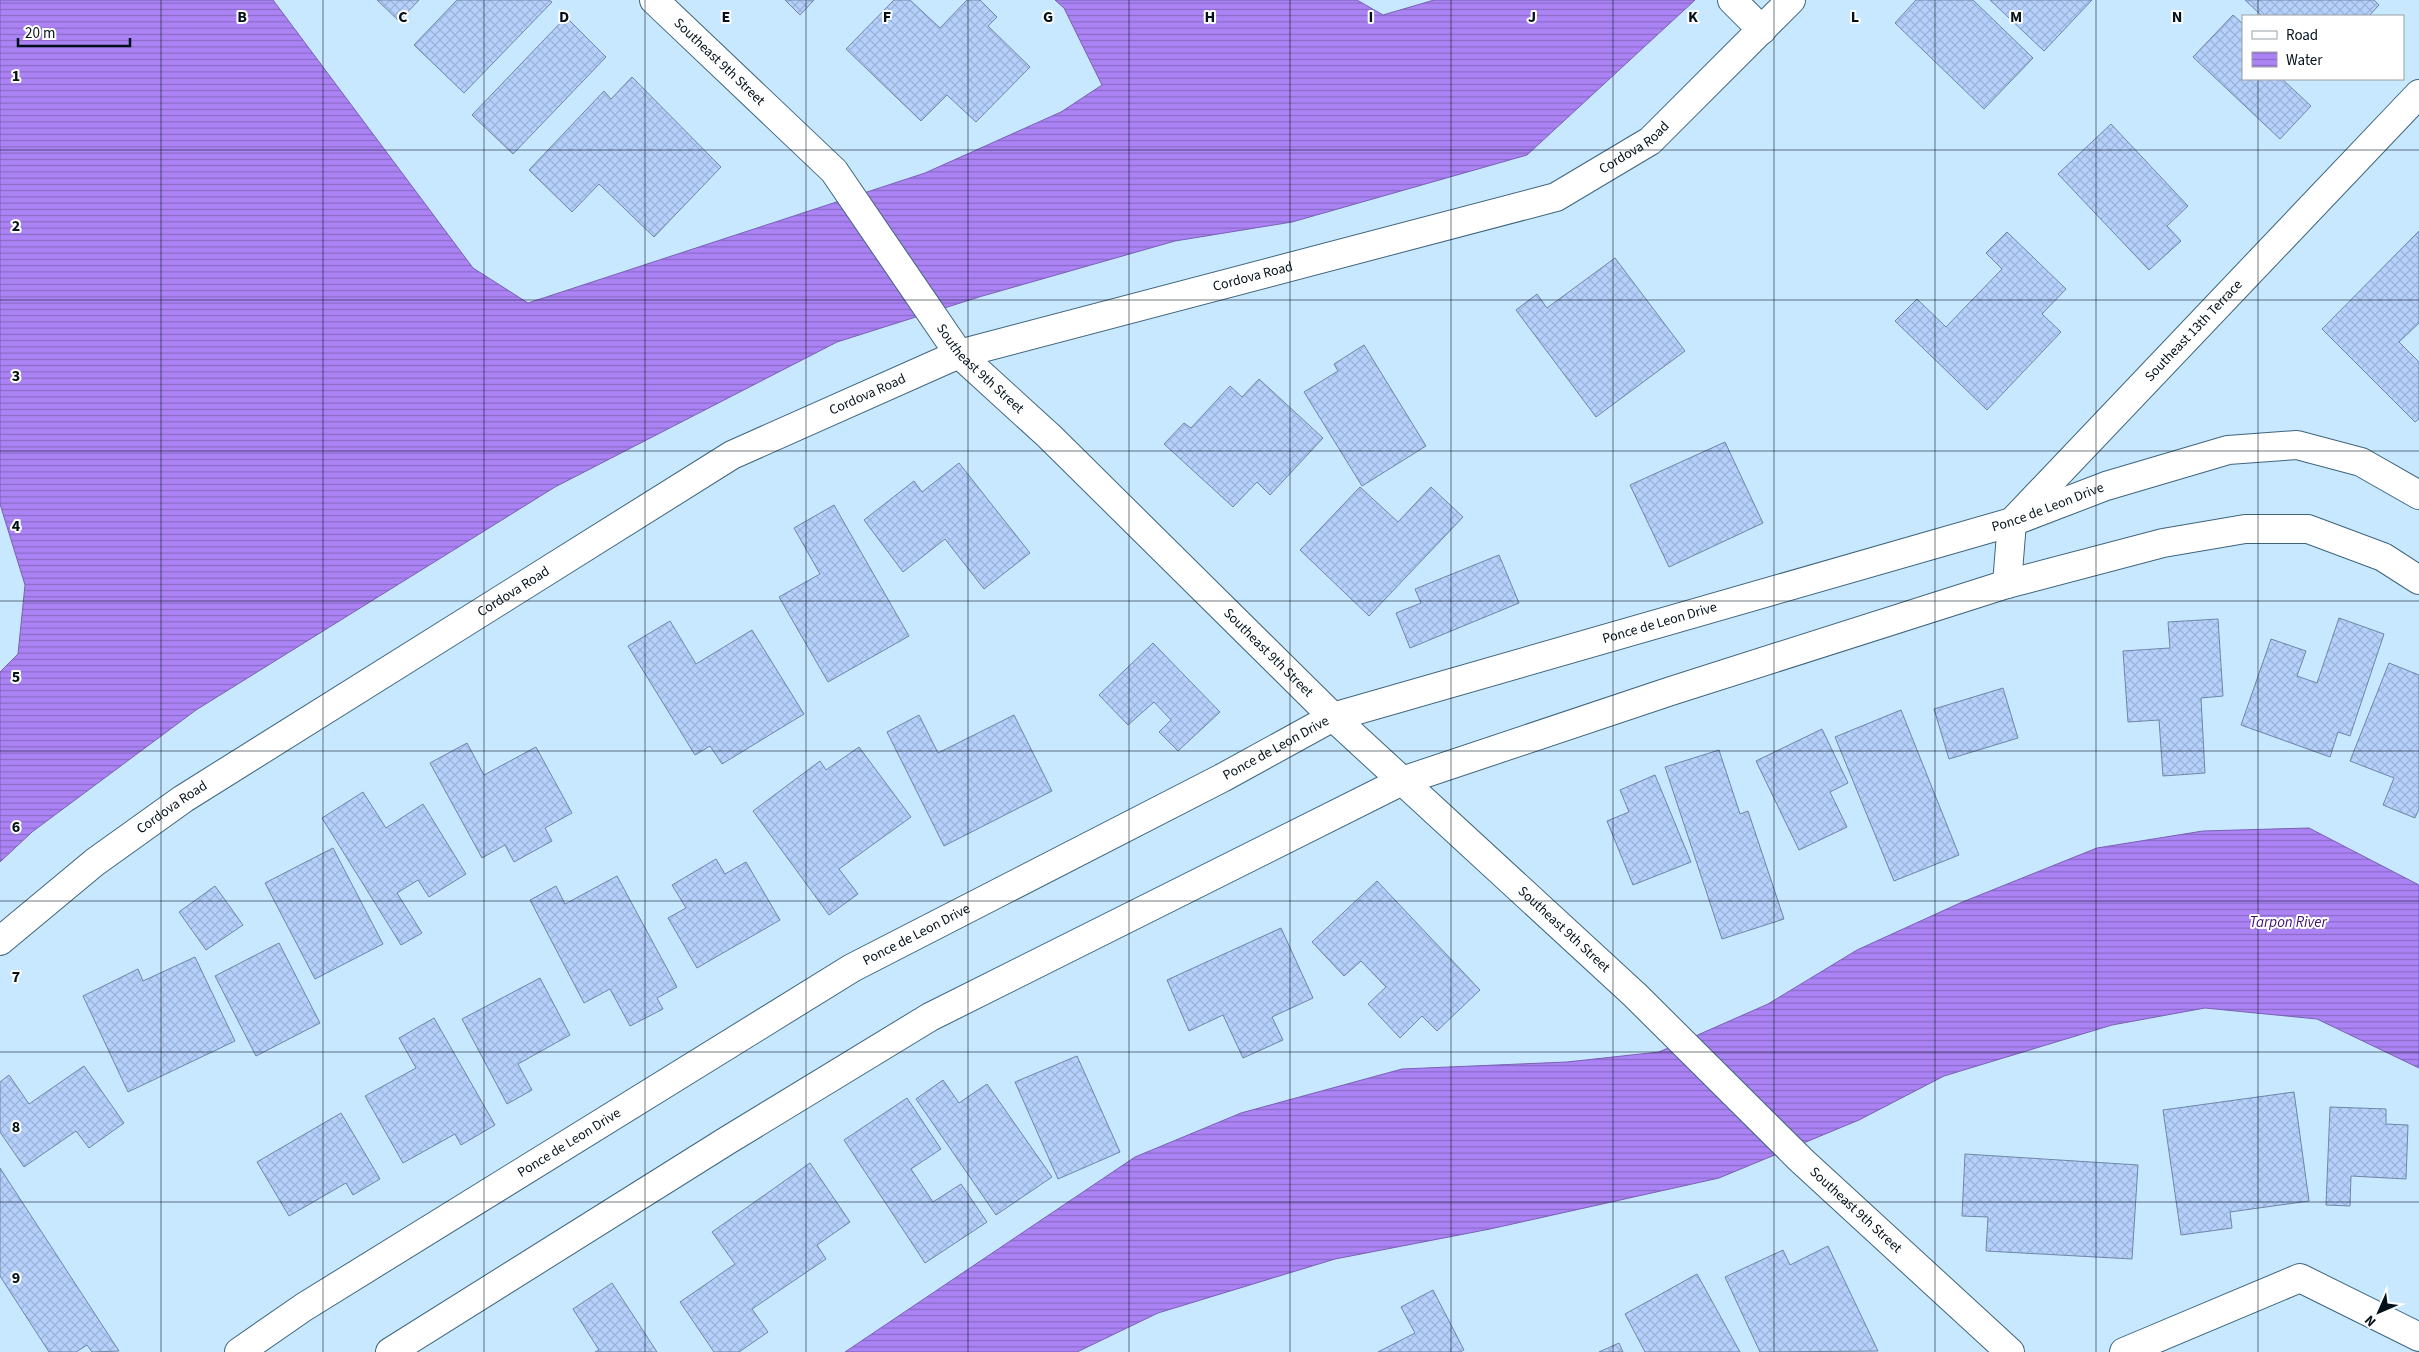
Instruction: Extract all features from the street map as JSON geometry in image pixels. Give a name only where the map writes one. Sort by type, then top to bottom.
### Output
[{"type":"street","name":"Southeast 9th Street","points":[[654,0],[834,171],[959,354],[1050,436],[1333,717],[1635,995],[1801,1160],[2010,1352]]},
{"type":"street","points":[[1732,0],[1762,30]]},
{"type":"street","name":"Cordova Road","points":[[0,941],[95,862],[183,800],[732,455],[959,354],[1556,197],[1650,142],[1791,0]]},
{"type":"street","name":"Southeast 13th Terrace","points":[[2012,522],[2419,94]]},
{"type":"street","name":"Ponce de Leon Drive","points":[[239,1352],[304,1307],[852,968],[1222,778],[1333,717],[2012,522],[2106,486],[2228,450],[2297,445],[2361,462],[2419,495]]},
{"type":"street","points":[[2007,584],[2012,522]]},
{"type":"street","points":[[390,1352],[728,1140],[930,1017],[1402,781],[1671,691],[2007,584],[2163,543],[2245,529],[2308,529],[2383,557],[2419,580]]},
{"type":"street","points":[[2124,1352],[2300,1278],[2419,1337]]},
{"type":"water","points":[[0,0],[273,0],[473,268],[528,303],[925,173],[1061,112],[1102,85],[1064,8],[1055,0],[1357,0],[1383,15],[1434,0],[1695,0],[1527,155],[1292,222],[1175,241],[979,297],[837,342],[555,487],[196,710],[32,832],[0,862],[0,672],[18,654],[25,585],[0,504]]},
{"type":"water","name":"Tarpon River","points":[[2309,828],[2419,885],[2419,1068],[2317,1019],[2205,1008],[2112,1025],[1944,1076],[1859,1120],[1719,1178],[1490,1229],[1335,1259],[1158,1313],[1077,1352],[845,1352],[1135,1157],[1241,1113],[1402,1069],[1567,1062],[1659,1052],[1768,1004],[1857,950],[1960,903],[2097,848],[2203,831]]},
{"type":"building","points":[[377,0],[419,0],[399,21]]},
{"type":"building","points":[[457,0],[549,0],[552,2],[464,93],[414,45]]},
{"type":"building","points":[[785,0],[814,0],[800,15]]},
{"type":"building","points":[[894,0],[910,0],[940,28],[967,0],[980,0],[997,17],[988,26],[1030,67],[976,122],[947,95],[921,121],[846,49]]},
{"type":"building","points":[[1916,0],[1973,0],[2033,58],[1984,109],[1895,23]]},
{"type":"building","points":[[1990,0],[2092,0],[2044,51]]},
{"type":"building","points":[[2245,0],[2374,0],[2379,5],[2370,15],[2261,15]]},
{"type":"building","points":[[2233,15],[2242,23],[2242,80],[2283,80],[2311,106],[2280,139],[2193,57]]},
{"type":"building","points":[[566,17],[606,57],[513,154],[472,115]]},
{"type":"building","points":[[632,77],[721,167],[654,237],[599,184],[572,212],[529,170],[604,91],[611,99]]},
{"type":"building","points":[[2111,124],[2188,206],[2167,226],[2181,241],[2149,270],[2058,174]]},
{"type":"building","points":[[2419,231],[2419,323],[2399,342],[2419,362],[2419,419],[2415,422],[2322,329]]},
{"type":"building","points":[[2007,232],[2066,289],[2042,314],[2061,332],[1987,410],[1895,321],[1917,299],[1946,327],[2002,269],[1986,253]]},
{"type":"building","points":[[1615,258],[1685,351],[1596,417],[1516,310],[1537,294],[1547,308]]},
{"type":"building","points":[[1364,345],[1426,446],[1362,486],[1304,392],[1338,371],[1334,364]]},
{"type":"building","points":[[1259,379],[1323,438],[1270,495],[1257,482],[1233,507],[1164,444],[1184,423],[1191,428],[1230,386],[1242,397]]},
{"type":"building","points":[[1725,442],[1763,523],[1669,567],[1630,485]]},
{"type":"building","points":[[959,463],[1030,553],[984,589],[945,539],[903,572],[864,520],[914,481],[922,492]]},
{"type":"building","points":[[1360,487],[1398,522],[1431,487],[1463,517],[1369,616],[1300,550]]},
{"type":"building","points":[[834,505],[909,636],[828,682],[779,597],[820,574],[794,528]]},
{"type":"building","points":[[1499,555],[1519,603],[1410,648],[1396,613],[1421,603],[1415,589]]},
{"type":"building","points":[[2339,618],[2384,634],[2350,736],[2338,732],[2330,757],[2241,725],[2271,639],[2306,651],[2297,676],[2317,683]]},
{"type":"building","points":[[2218,619],[2223,696],[2201,698],[2205,773],[2163,776],[2159,720],[2128,722],[2123,651],[2170,648],[2168,622]]},
{"type":"building","points":[[670,621],[696,664],[752,630],[804,714],[722,764],[710,746],[695,755],[628,646]]},
{"type":"building","points":[[1153,643],[1220,712],[1178,751],[1159,732],[1171,720],[1154,702],[1128,725],[1099,695]]},
{"type":"building","points":[[2389,663],[2419,675],[2419,809],[2415,818],[2383,805],[2394,778],[2350,761]]},
{"type":"building","points":[[2003,688],[2018,738],[1949,759],[1934,709]]},
{"type":"building","points":[[1901,710],[1959,855],[1894,881],[1835,737]]},
{"type":"building","points":[[919,715],[938,753],[1014,715],[1052,791],[944,846],[887,732]]},
{"type":"building","points":[[1822,729],[1848,783],[1830,792],[1847,827],[1799,850],[1756,761]]},
{"type":"building","points":[[467,743],[484,775],[536,747],[572,813],[545,828],[552,841],[514,862],[505,845],[482,858],[430,763]]},
{"type":"building","points":[[859,747],[911,817],[839,869],[858,894],[829,915],[753,811],[820,761],[826,770]]},
{"type":"building","points":[[1719,750],[1740,814],[1748,811],[1784,919],[1722,939],[1665,767]]},
{"type":"building","points":[[1655,775],[1691,862],[1633,885],[1607,821],[1629,812],[1620,790]]},
{"type":"building","points":[[363,792],[386,828],[423,804],[466,874],[429,897],[418,880],[397,893],[422,933],[401,945],[322,818]]},
{"type":"building","points":[[333,848],[383,944],[315,979],[265,883]]},
{"type":"building","points":[[716,859],[725,874],[746,862],[780,920],[697,968],[668,918],[686,908],[672,885]]},
{"type":"building","points":[[617,876],[677,987],[657,998],[663,1009],[630,1026],[610,989],[584,1003],[530,900],[556,886],[565,904]]},
{"type":"building","points":[[1377,881],[1480,990],[1437,1031],[1422,1016],[1400,1038],[1368,1004],[1386,987],[1361,961],[1344,976],[1312,942]]},
{"type":"building","points":[[215,886],[243,925],[206,950],[179,912]]},
{"type":"building","points":[[1281,928],[1313,998],[1272,1017],[1283,1040],[1243,1058],[1223,1015],[1189,1031],[1167,980]]},
{"type":"building","points":[[279,943],[320,1023],[256,1056],[215,976]]},
{"type":"building","points":[[195,957],[235,1041],[128,1092],[83,996],[138,969],[143,981]]},
{"type":"building","points":[[540,978],[570,1035],[518,1064],[532,1090],[507,1104],[462,1019]]},
{"type":"building","points":[[434,1018],[495,1125],[461,1145],[455,1134],[403,1163],[365,1096],[416,1068],[399,1038]]},
{"type":"building","points":[[1077,1056],[1120,1152],[1058,1179],[1015,1082]]},
{"type":"building","points":[[84,1066],[124,1123],[89,1148],[76,1131],[24,1167],[0,1132],[0,1082],[9,1075],[29,1104]]},
{"type":"building","points":[[943,1080],[959,1103],[987,1084],[1052,1177],[996,1215],[916,1099]]},
{"type":"building","points":[[2294,1092],[2309,1201],[2230,1212],[2232,1228],[2181,1235],[2163,1110]]},
{"type":"building","points":[[907,1098],[941,1149],[911,1169],[933,1202],[961,1184],[987,1222],[925,1263],[844,1140]]},
{"type":"building","points":[[2330,1107],[2386,1109],[2386,1124],[2408,1125],[2406,1179],[2351,1176],[2350,1206],[2326,1205]]},
{"type":"building","points":[[341,1113],[380,1179],[353,1195],[346,1183],[289,1216],[257,1162]]},
{"type":"building","points":[[1965,1154],[2138,1165],[2132,1259],[1986,1251],[1988,1217],[1962,1216]]},
{"type":"building","points":[[810,1163],[850,1222],[817,1245],[826,1259],[752,1309],[768,1332],[739,1352],[714,1352],[680,1302],[735,1264],[712,1232]]},
{"type":"building","points":[[0,1168],[119,1351],[92,1352],[87,1345],[76,1352],[49,1352],[0,1276]]},
{"type":"building","points":[[1828,1246],[1878,1351],[1760,1352],[1725,1277],[1783,1250],[1790,1265]]},
{"type":"building","points":[[1697,1274],[1740,1352],[1645,1352],[1625,1314]]},
{"type":"building","points":[[612,1283],[657,1352],[595,1352],[599,1350],[573,1309]]},
{"type":"building","points":[[1433,1290],[1464,1350],[1460,1352],[1378,1352],[1415,1333],[1401,1307]]},
{"type":"building","points":[[1619,1343],[1623,1352],[1599,1352]]}]
